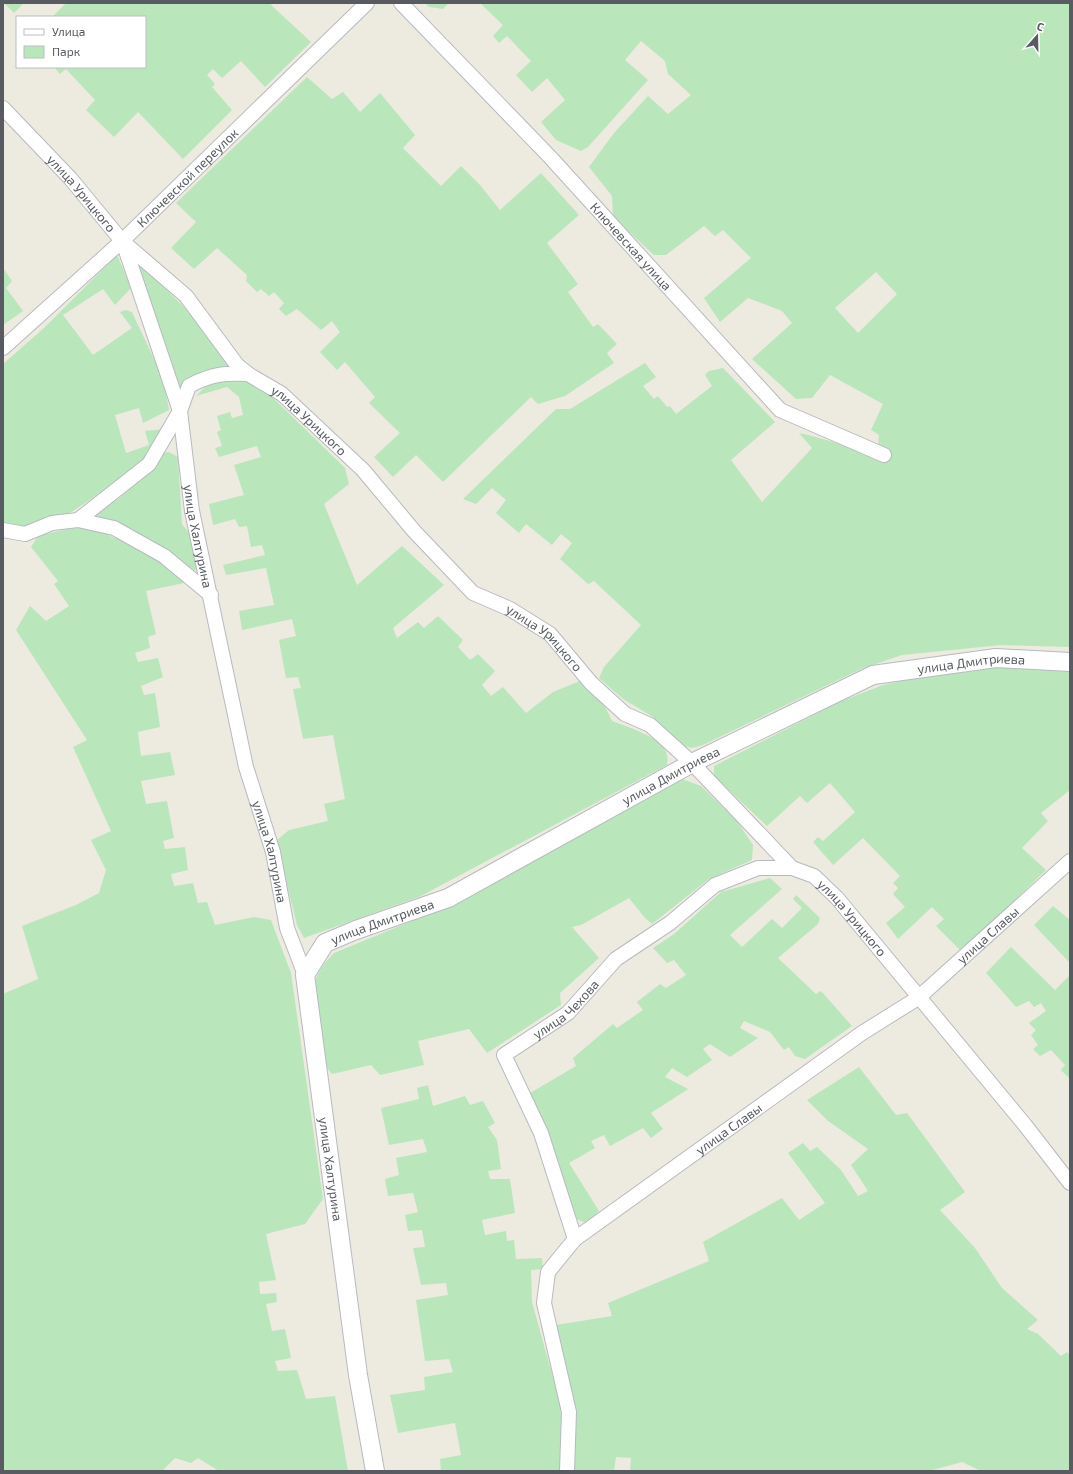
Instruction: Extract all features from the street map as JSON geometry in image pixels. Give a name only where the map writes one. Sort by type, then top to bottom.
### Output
[{"type":"street","name":"Ключевской переулок","points":[[3,348],[122,241],[367,3]]},
{"type":"street","name":"Ключевская улица","points":[[401,3],[550,157],[780,410],[884,455]]},
{"type":"street","name":"улица Урицкого","points":[[3,108],[70,178],[122,241],[186,296],[238,365],[248,374],[282,394],[363,470],[414,531],[473,593],[510,610],[550,634],[590,683],[625,714],[650,725],[692,763],[792,868],[814,876],[837,898],[918,998],[936,1016],[1025,1125],[1070,1183]]},
{"type":"street","name":"улица Халтурина","points":[[122,241],[180,411],[192,510],[246,767],[273,852],[287,928],[305,975],[358,1375],[375,1471]]},
{"type":"street","points":[[78,520],[149,464],[180,411],[189,386],[205,377],[223,373],[248,374]]},
{"type":"street","points":[[3,530],[24,534],[52,523],[78,520],[114,528],[164,556],[211,596]]},
{"type":"street","name":"улица Дмитриева","points":[[305,975],[325,943],[356,930],[448,898],[692,763],[873,675],[996,658],[1070,662]]},
{"type":"street","name":"улица Славы","points":[[567,1471],[569,1412],[544,1303],[548,1272],[575,1239],[862,1033],[918,998],[1070,861]]},
{"type":"street","name":"улица Чехова","points":[[575,1239],[541,1133],[504,1055],[568,1013],[616,959],[670,923],[715,885],[758,868],[792,868]]},
{"type":"green space","points":[[4,3],[24,3],[14,13]]},
{"type":"green space","points":[[64,3],[273,3],[271,5],[311,42],[265,87],[241,61],[222,78],[213,69],[207,75],[215,84],[212,87],[232,110],[183,159],[138,112],[114,137],[86,110],[95,100],[66,69],[60,74],[55,68],[146,68],[146,16],[53,16],[65,4]]},
{"type":"green space","points":[[425,3],[449,3],[443,9],[429,7]]},
{"type":"green space","points":[[480,3],[1070,3],[1070,647],[1001,645],[902,655],[861,669],[703,745],[692,748],[681,745],[653,717],[623,699],[599,678],[604,667],[641,625],[594,581],[588,584],[560,559],[572,543],[561,534],[552,545],[526,524],[519,533],[496,513],[506,500],[492,488],[476,504],[463,499],[556,409],[570,409],[645,363],[656,377],[643,386],[654,399],[658,396],[667,407],[670,406],[676,414],[712,386],[705,375],[709,371],[723,368],[775,422],[731,460],[762,502],[812,448],[799,433],[839,444],[877,461],[879,435],[871,430],[883,404],[830,375],[812,398],[796,399],[752,359],[792,323],[782,311],[748,298],[720,322],[704,298],[751,258],[723,230],[715,236],[704,226],[666,255],[654,255],[613,217],[612,196],[589,167],[614,133],[648,96],[668,114],[691,95],[668,74],[665,61],[641,41],[625,60],[648,80],[588,147],[581,151],[556,140],[541,122],[565,100],[547,78],[532,92],[516,75],[531,61],[507,36],[499,43],[493,36],[503,25]],"holes":[[[876,272],[897,294],[858,333],[835,308]]]},
{"type":"green space","points":[[307,77],[332,99],[343,92],[360,112],[380,93],[415,135],[403,148],[441,186],[461,166],[480,185],[500,210],[541,173],[579,215],[547,243],[578,284],[568,292],[593,327],[598,324],[617,344],[607,353],[614,363],[565,396],[538,404],[531,397],[443,482],[416,455],[393,477],[374,457],[400,433],[369,403],[375,397],[345,362],[337,370],[320,352],[340,332],[332,321],[321,330],[297,309],[286,316],[279,309],[284,303],[274,292],[269,296],[261,289],[257,292],[246,281],[247,275],[217,248],[194,269],[171,248],[196,222],[176,203]]},
{"type":"green space","points":[[117,255],[131,288],[115,305],[103,289],[63,315],[93,355],[132,328],[120,312],[126,310],[132,312],[159,371],[167,396],[169,410],[143,423],[139,408],[115,415],[126,453],[149,445],[145,431],[164,429],[150,455],[70,513],[24,527],[3,526],[3,364],[44,328]]},
{"type":"green space","points":[[134,258],[190,313],[231,368],[214,369],[195,376],[185,387],[181,395]]},
{"type":"green space","points":[[3,268],[12,281],[6,288],[23,311],[3,325]]},
{"type":"green space","points":[[233,380],[249,382],[265,390],[345,468],[349,484],[324,504],[357,585],[402,546],[444,585],[393,628],[397,638],[418,622],[424,628],[438,616],[463,640],[458,647],[470,660],[478,654],[495,671],[482,685],[491,696],[503,687],[526,713],[553,692],[580,681],[603,702],[612,721],[653,738],[660,743],[665,749],[667,755],[667,765],[421,896],[304,938],[297,925],[276,841],[289,830],[328,821],[324,804],[345,799],[333,735],[303,739],[293,689],[301,688],[298,677],[286,678],[279,640],[296,636],[292,619],[242,630],[239,611],[274,605],[266,568],[226,575],[223,565],[265,555],[262,545],[251,547],[247,526],[239,527],[235,519],[213,525],[209,504],[244,495],[234,465],[261,457],[257,446],[219,457],[215,448],[222,446],[217,432],[221,430],[217,416],[230,412],[232,418],[243,415],[239,397],[227,387],[196,396],[208,384]]},
{"type":"green space","points":[[169,452],[178,457],[182,524],[190,534],[201,570],[194,570],[167,551],[127,527],[90,517],[121,497],[162,453]]},
{"type":"green space","points":[[87,527],[95,529],[154,556],[169,567],[184,583],[146,591],[156,634],[148,637],[150,648],[135,653],[138,662],[158,658],[163,677],[141,686],[144,695],[155,693],[160,727],[138,732],[141,756],[170,752],[175,775],[141,781],[146,804],[167,801],[174,838],[163,841],[165,849],[185,847],[188,870],[171,874],[174,886],[193,883],[198,903],[207,902],[215,925],[254,917],[271,920],[291,973],[323,1199],[305,1224],[266,1234],[276,1280],[259,1282],[260,1294],[276,1293],[277,1302],[266,1304],[272,1331],[285,1329],[291,1358],[275,1361],[278,1371],[297,1370],[306,1399],[335,1396],[348,1471],[219,1471],[198,1458],[191,1463],[175,1458],[162,1471],[3,1471],[3,994],[38,979],[22,926],[76,905],[99,893],[106,870],[91,840],[111,831],[73,747],[87,740],[16,630],[30,606],[46,621],[69,606],[54,584],[58,581],[31,547],[38,536],[67,529]]},
{"type":"green space","points":[[990,666],[1070,669],[1070,790],[1041,813],[1048,821],[1022,848],[1046,870],[983,931],[960,950],[936,926],[944,919],[932,907],[898,939],[886,923],[905,907],[893,894],[898,888],[893,883],[900,876],[863,838],[833,865],[813,842],[818,837],[823,841],[855,812],[830,783],[807,803],[800,796],[767,826],[714,776],[714,766],[839,702],[883,685],[937,673]]},
{"type":"green space","points":[[682,779],[701,786],[737,821],[753,845],[752,860],[709,879],[652,924],[645,918],[629,898],[581,925],[572,927],[599,958],[560,993],[561,1005],[487,1053],[469,1029],[418,1041],[424,1065],[380,1075],[371,1065],[332,1074],[327,1068],[313,988],[321,969],[334,953],[446,907]]},
{"type":"green space","points":[[770,878],[782,889],[730,935],[742,947],[772,919],[782,928],[802,908],[793,899],[796,895],[820,918],[818,924],[778,958],[816,994],[821,991],[852,1026],[805,1059],[795,1056],[789,1047],[784,1050],[770,1032],[744,1021],[740,1028],[758,1038],[730,1057],[710,1044],[703,1049],[712,1060],[687,1077],[672,1068],[665,1077],[688,1089],[651,1113],[663,1129],[651,1138],[643,1128],[610,1146],[604,1135],[591,1141],[595,1148],[569,1163],[599,1211],[586,1223],[576,1219],[553,1148],[530,1093],[576,1066],[573,1058],[613,1024],[617,1028],[643,1010],[637,1002],[660,984],[666,988],[686,975],[674,960],[667,963],[653,948],[674,934],[721,892]]},
{"type":"green space","points":[[1053,906],[1070,920],[1070,963],[1034,925]]},
{"type":"green space","points":[[1011,947],[1055,990],[1070,975],[1070,1079],[1061,1070],[1065,1065],[1051,1050],[1040,1056],[1033,1049],[1038,1045],[1031,1035],[1036,1030],[1029,1023],[1046,1011],[1041,1003],[1034,1007],[1029,1001],[1016,1007],[986,973]]},
{"type":"green space","points":[[859,1067],[896,1115],[907,1113],[965,1192],[940,1210],[975,1248],[1002,1288],[1038,1320],[1027,1329],[1038,1334],[1061,1356],[1067,1352],[1070,1355],[1070,1471],[981,1471],[962,1462],[929,1471],[630,1471],[631,1458],[616,1457],[614,1471],[572,1471],[575,1414],[572,1392],[556,1325],[612,1316],[608,1303],[709,1261],[703,1242],[782,1198],[799,1220],[825,1203],[788,1153],[803,1143],[810,1151],[817,1147],[841,1170],[858,1196],[868,1191],[851,1165],[868,1149],[828,1121],[807,1100]]},
{"type":"green space","points":[[428,1085],[433,1106],[465,1096],[470,1105],[483,1101],[495,1123],[488,1127],[497,1140],[501,1169],[488,1171],[490,1179],[510,1179],[515,1213],[482,1220],[485,1235],[506,1231],[507,1241],[514,1240],[516,1259],[542,1258],[543,1269],[531,1270],[532,1302],[560,1403],[563,1440],[560,1471],[441,1471],[440,1459],[461,1455],[455,1423],[398,1433],[390,1395],[425,1390],[424,1377],[453,1372],[449,1359],[425,1361],[416,1300],[448,1295],[446,1283],[421,1285],[413,1248],[425,1247],[422,1230],[408,1231],[405,1215],[418,1212],[413,1193],[388,1196],[385,1179],[399,1175],[396,1158],[427,1152],[423,1139],[389,1145],[381,1108],[419,1099],[417,1088]]}]
